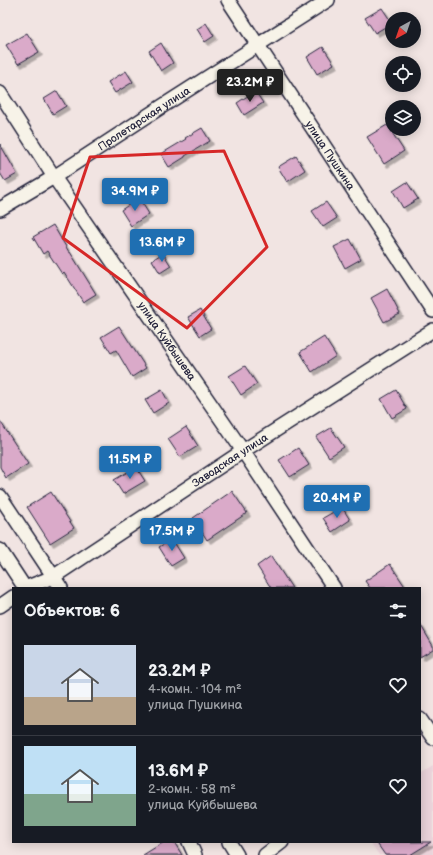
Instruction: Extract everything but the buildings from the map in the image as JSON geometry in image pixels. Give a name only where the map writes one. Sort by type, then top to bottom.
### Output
[{"type":"street","name":"улица Пушкина","points":[[228,0],[433,311]]},
{"type":"street","name":"Пролетарская улица","points":[[0,209],[54,177],[328,0]]},
{"type":"street","name":"улица Куйбышева","points":[[0,93],[54,177],[243,451],[333,587]]},
{"type":"street","name":"Заводская улица","points":[[27,587],[53,576],[243,451],[433,330]]},
{"type":"street","points":[[0,496],[60,587]]},
{"type":"street","points":[[0,550],[24,587]]},
{"type":"street","points":[[0,606],[12,598]]},
{"type":"street","points":[[421,721],[429,734]]},
{"type":"street","points":[[189,843],[195,855]]},
{"type":"street","points":[[230,843],[237,855]]},
{"type":"street","points":[[265,855],[281,843]]},
{"type":"highlighted area","points":[[224,151],[267,247],[187,328],[63,238],[90,157]]},
{"type":"shaded area","points":[[433,766],[433,855],[379,855],[371,843],[421,843],[421,773]]}]
